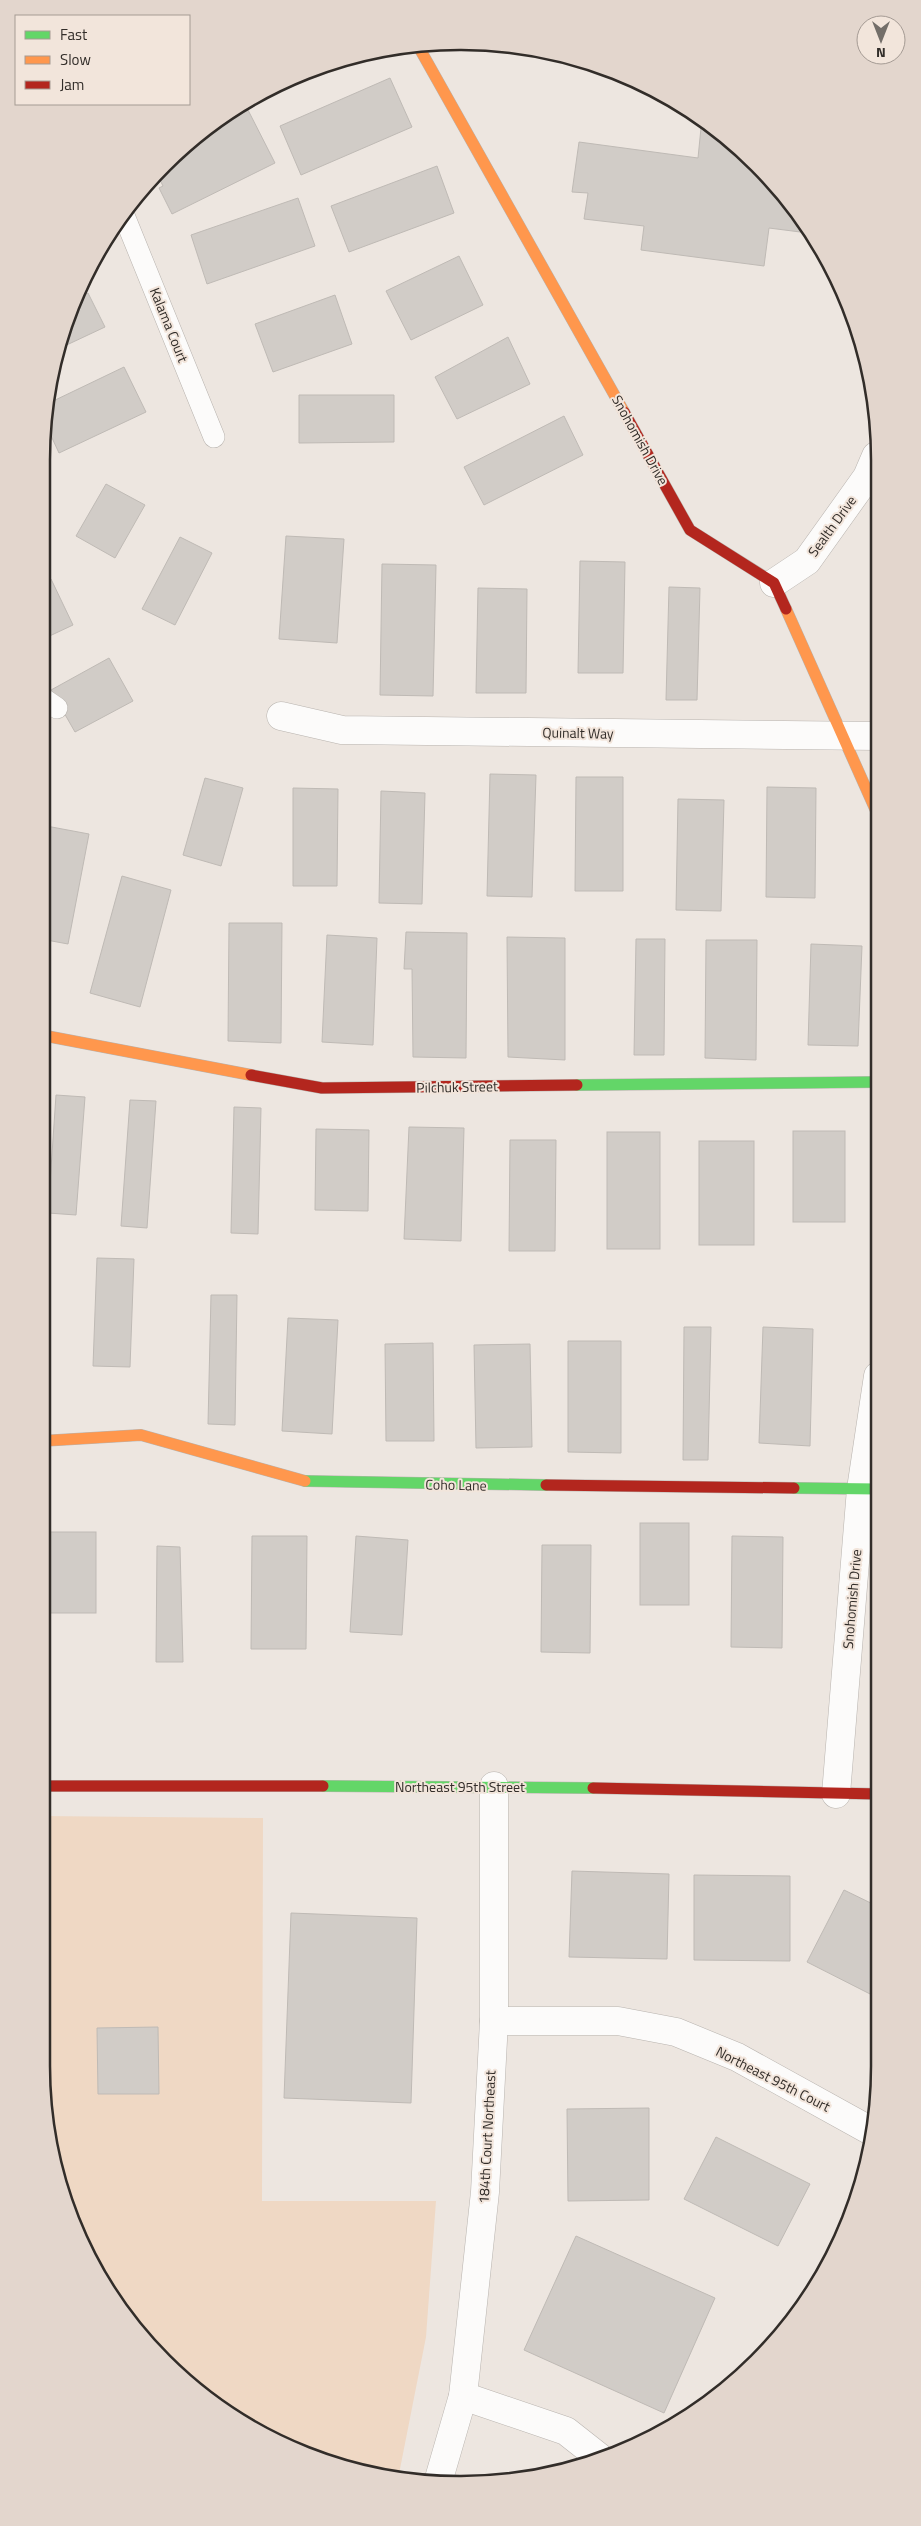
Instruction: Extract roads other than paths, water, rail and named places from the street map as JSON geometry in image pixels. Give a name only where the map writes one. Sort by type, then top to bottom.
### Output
[{"type":"street","name":"Snohomish Drive","points":[[422,52],[690,530],[774,583]]},
{"type":"street","name":"Sealth Drive","points":[[774,583],[807,561],[867,477],[871,468]]},
{"type":"street","points":[[774,583],[871,800]]},
{"type":"street","name":"Quinalt Way","points":[[281,716],[342,730],[871,736]]},
{"type":"street","name":"Pilchuk Street","points":[[50,1037],[322,1088],[871,1082]]},
{"type":"street","name":"Coho Lane","points":[[50,1440],[141,1435],[311,1483],[870,1489]]},
{"type":"street","name":"Snohomish Drive","points":[[836,1794],[871,1475]]},
{"type":"street","name":"Northeast 95th Street","points":[[50,1786],[494,1786],[871,1794]]},
{"type":"street","name":"184th Court Northeast","points":[[440,2475],[464,2396],[485,2192],[494,2021],[494,1786]]},
{"type":"street","name":"Northeast 95th Court","points":[[494,2021],[618,2021],[676,2032],[737,2057],[866,2128]]},
{"type":"street","points":[[464,2396],[566,2431],[594,2453]]},
{"type":"lane","name":"Kalama Court","points":[[127,222],[214,437]]}]
